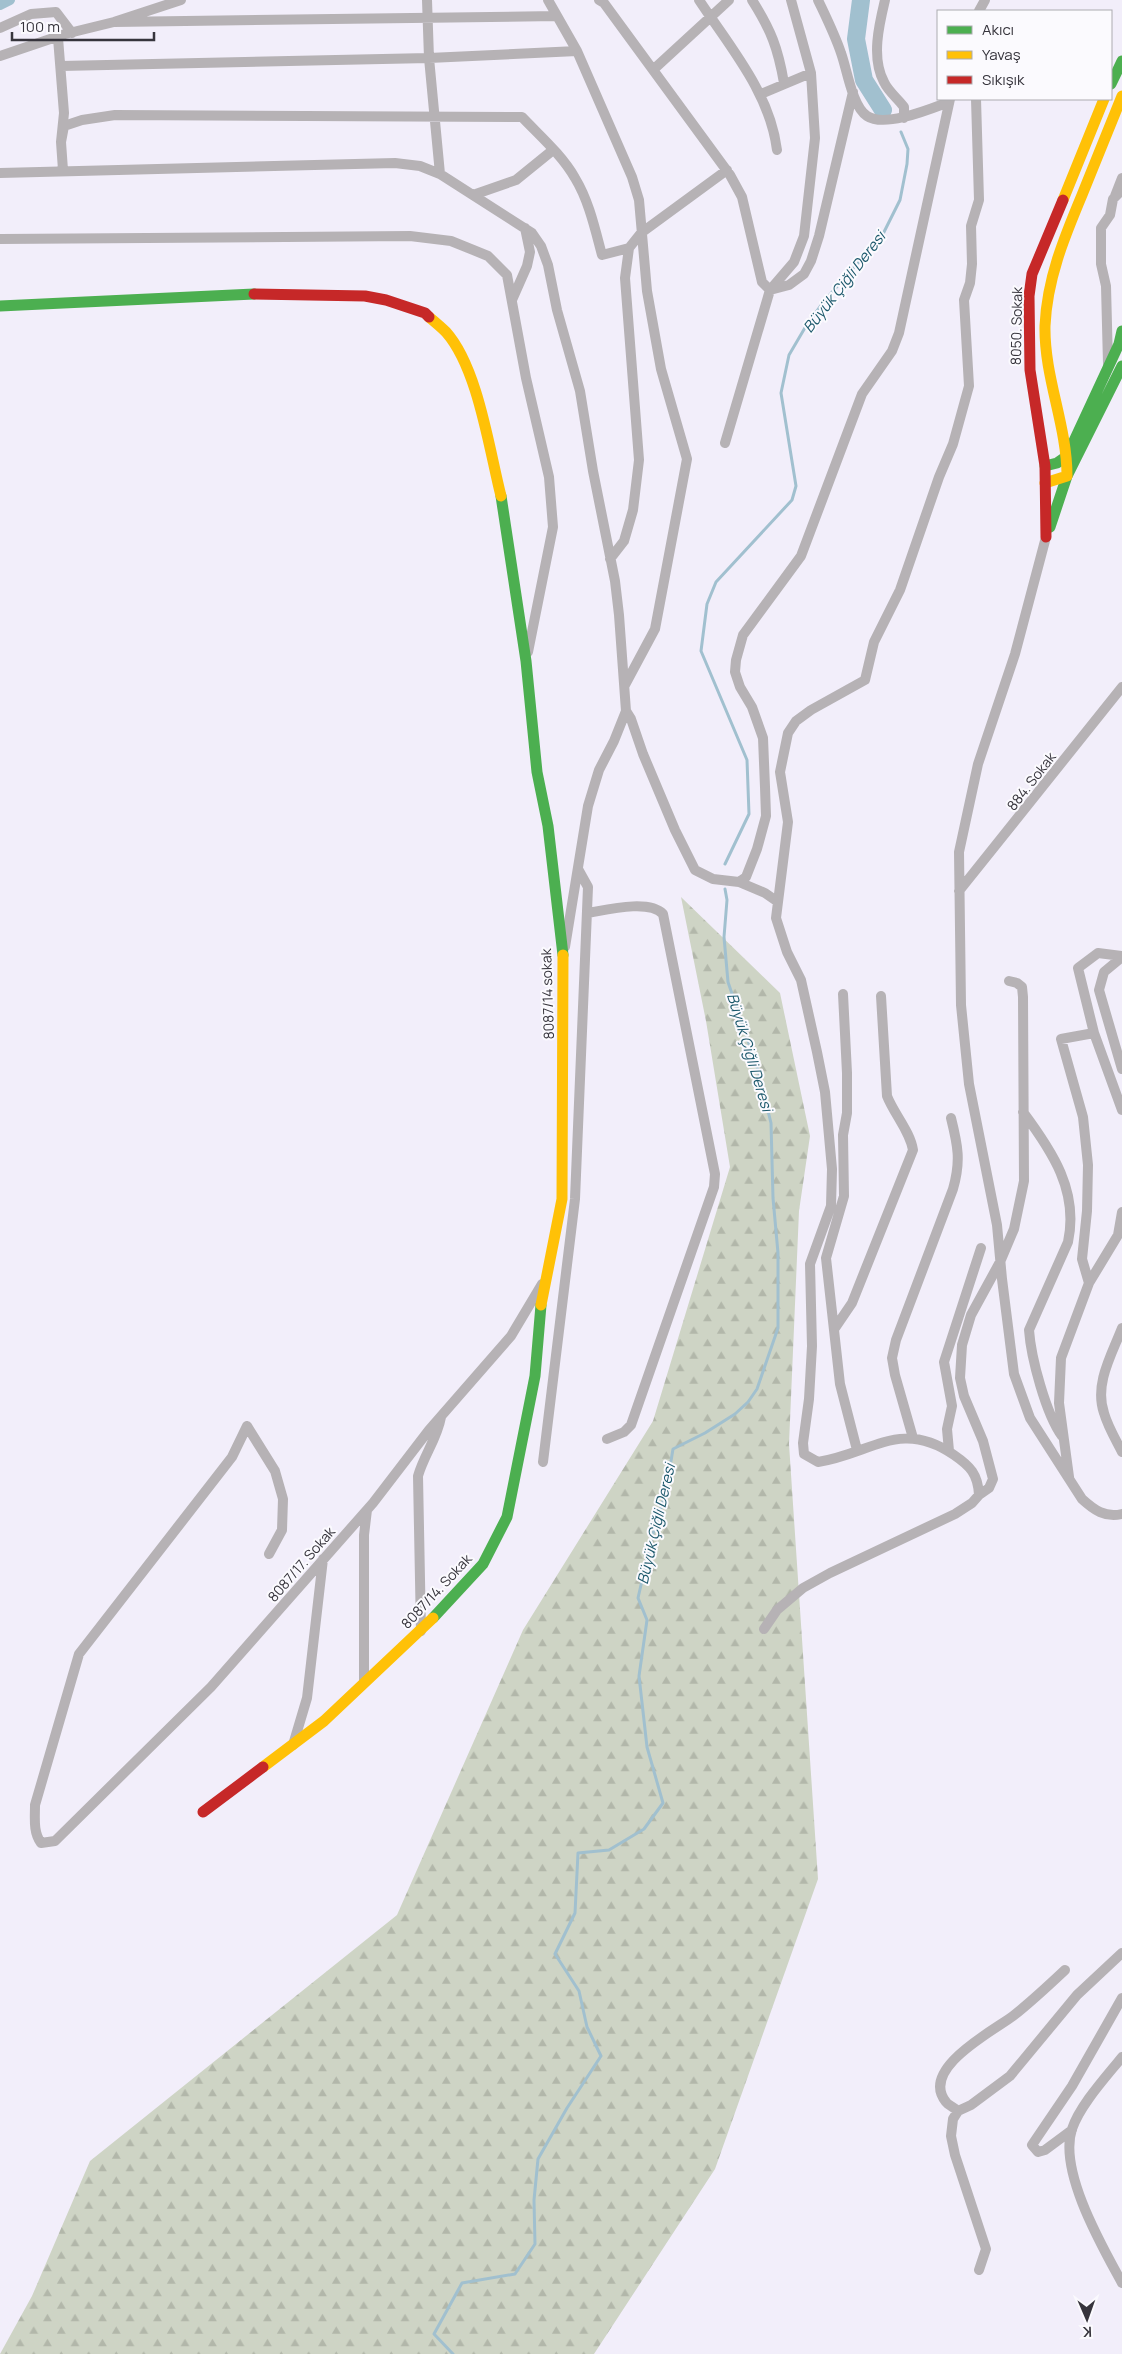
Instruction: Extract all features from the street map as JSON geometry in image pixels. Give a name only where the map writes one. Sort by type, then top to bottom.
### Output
[{"type":"street","points":[[0,56],[181,0]]},
{"type":"street","points":[[427,0],[426,18],[440,174]]},
{"type":"street","points":[[548,0],[577,51],[632,177],[639,200],[640,233],[647,291],[661,369],[687,459],[655,630],[624,686]]},
{"type":"street","points":[[699,0],[761,94],[771,120],[777,150]]},
{"type":"street","points":[[654,69],[729,0]]},
{"type":"street","points":[[752,0],[771,30],[780,56],[784,83]]},
{"type":"street","points":[[725,443],[770,290],[794,262],[804,236],[816,138],[811,73],[790,0]]},
{"type":"street","points":[[818,0],[841,52],[853,92],[861,110],[868,117],[882,119],[904,118],[949,101]]},
{"type":"street","points":[[884,0],[877,39],[879,66],[884,83],[904,107],[904,118]]},
{"type":"street","points":[[603,1],[727,170],[742,198],[762,282],[770,290]]},
{"type":"street","points":[[0,28],[31,14],[56,12],[72,33]]},
{"type":"street","points":[[114,22],[557,16]]},
{"type":"street","points":[[58,38],[64,113],[63,170]]},
{"type":"street","points":[[61,66],[429,58],[577,51]]},
{"type":"street","points":[[1112,82],[1122,60]]},
{"type":"street","points":[[761,94],[811,73]]},
{"type":"street","points":[[770,290],[789,286],[804,274],[811,262],[819,236],[853,92]]},
{"type":"street","points":[[1067,476],[1067,456],[1049,376],[1045,327],[1048,292],[1057,255],[1122,96]]},
{"type":"street","points":[[976,100],[979,200],[971,226],[972,264],[970,283],[964,300],[969,386],[953,444],[939,477],[900,590],[874,642],[865,680],[811,710],[796,722],[788,733],[780,772],[788,822],[776,918],[787,952],[800,980],[823,1083],[832,1169],[831,1206],[810,1264],[812,1346],[809,1399],[803,1444],[804,1454],[818,1462],[896,1438],[914,1438],[929,1441],[949,1451],[967,1464],[975,1473],[979,1495]]},
{"type":"street","name":"8050. Sokak","points":[[1046,537],[1045,466],[1030,370],[1029,296],[1032,274],[1104,100]]},
{"type":"street","points":[[739,882],[746,877],[757,849],[766,816],[766,787],[763,738],[752,707],[740,687],[735,672],[736,660],[743,635],[801,556],[862,394],[892,351],[899,333],[949,101]]},
{"type":"street","points":[[62,142],[64,126],[82,120],[115,115],[522,117],[553,150],[575,178],[592,216],[602,255],[629,248]]},
{"type":"street","points":[[473,195],[516,180],[553,150]]},
{"type":"street","points":[[0,173],[395,163],[420,166],[440,174],[532,233],[541,246],[548,265],[557,310],[580,391],[619,615],[626,711],[614,741],[599,770],[588,806],[563,959]]},
{"type":"street","points":[[610,560],[624,541],[633,510],[638,460],[625,278],[629,248],[640,233],[727,170]]},
{"type":"street","points":[[1108,365],[1106,286],[1101,264],[1101,228],[1110,215],[1113,199],[1122,178]]},
{"type":"street","points":[[1113,199],[1122,190]]},
{"type":"street","points":[[512,300],[524,274],[530,252],[524,228]]},
{"type":"street","points":[[0,239],[410,236],[451,241],[488,256],[507,275],[526,378],[550,477],[553,527],[526,661]]},
{"type":"street","name":"8087/14 sokak","points":[[0,306],[242,294],[365,296],[386,300],[425,313],[448,333],[466,366],[476,395],[505,514],[526,661],[530,717],[537,772],[548,826],[563,959],[562,1199],[549,1272]]},
{"type":"street","points":[[1045,466],[1057,463],[1067,456],[1119,344],[1122,330]]},
{"type":"street","points":[[1122,366],[1067,476],[1046,537],[1015,654],[978,764],[960,852],[959,891],[961,1005],[968,1067],[985,1168],[997,1224],[1014,1374],[1030,1418],[1082,1499],[1093,1510],[1106,1515],[1122,1514]]},
{"type":"street","points":[[1045,483],[1067,476]]},
{"type":"street","name":"884. Sokak","points":[[959,891],[1122,687]]},
{"type":"street","points":[[626,711],[631,719],[643,754],[675,830],[695,870],[713,879],[739,882],[765,893],[778,902]]},
{"type":"street","points":[[543,1462],[575,1199],[588,913],[588,887],[578,869]]},
{"type":"street","points":[[588,913],[644,906],[658,909],[663,914],[714,1174],[714,1187],[631,1425],[624,1432],[607,1439]]},
{"type":"street","points":[[1122,957],[1098,953],[1078,968],[1094,1033],[1122,1110]]},
{"type":"street","points":[[1122,957],[1104,972],[1099,990],[1122,1069]]},
{"type":"street","points":[[764,1629],[777,1610],[803,1588],[830,1573],[955,1514],[972,1503],[989,1488],[993,1478],[983,1441],[964,1396],[960,1378],[962,1345],[971,1315],[1000,1262],[1018,1216],[1024,1181],[1023,997],[1022,987],[1017,983],[1009,982]]},
{"type":"street","points":[[843,994],[848,1073],[847,1113],[843,1135],[844,1196],[826,1258],[828,1291],[840,1384],[857,1450]]},
{"type":"street","points":[[834,1328],[852,1303],[914,1150],[887,1096],[881,996]]},
{"type":"street","points":[[1089,1283],[1082,1259],[1087,1211],[1088,1165],[1083,1117],[1061,1039],[1094,1033]]},
{"type":"street","points":[[1023,1112],[1049,1148],[1060,1170],[1069,1202],[1070,1231],[1068,1242],[1029,1330],[1030,1343],[1054,1425],[1062,1436]]},
{"type":"street","points":[[914,1438],[895,1375],[892,1358],[896,1340],[953,1189],[958,1170],[959,1155],[951,1118]]},
{"type":"street","points":[[1069,1478],[1059,1403],[1061,1358],[1089,1283],[1118,1235],[1122,1212]]},
{"type":"street","points":[[949,1451],[947,1429],[952,1406],[944,1362],[981,1248]]},
{"type":"street","name":"8087/17. Sokak","points":[[269,1554],[282,1530],[283,1499],[275,1470],[247,1426],[232,1457],[79,1654],[35,1805],[35,1827],[37,1837],[41,1843],[55,1840],[211,1686],[324,1559],[367,1510],[441,1416],[510,1336],[549,1272]]},
{"type":"street","name":"8087/14. Sokak","points":[[203,1812],[324,1721],[421,1631],[483,1564],[507,1516],[534,1376],[539,1316],[549,1272]]},
{"type":"street","points":[[1122,1328],[1102,1381],[1101,1396],[1104,1413],[1122,1452]]},
{"type":"street","points":[[421,1631],[418,1476],[423,1457],[436,1438],[441,1416]]},
{"type":"street","points":[[364,1683],[364,1535],[367,1510]]},
{"type":"street","points":[[292,1746],[307,1698],[324,1559]]},
{"type":"street","points":[[979,2270],[986,2249],[951,2136],[953,2119],[958,2111],[971,2105],[1010,2076],[1077,1995],[1122,1953]]},
{"type":"street","points":[[958,2111],[946,2102],[941,2092],[941,2082],[948,2064],[958,2054],[1017,2012],[1065,1970]]},
{"type":"street","points":[[1122,1998],[1072,2086],[1032,2145],[1038,2152],[1045,2150],[1072,2130],[1090,2099],[1122,2057]]},
{"type":"street","points":[[1072,2130],[1072,2163],[1076,2185],[1088,2216],[1122,2283]]},
{"type":"green space","points":[[681,897],[780,993],[810,1136],[799,1211],[789,1444],[818,1879],[715,2169],[594,2354],[0,2354],[32,2296],[90,2161],[397,1915],[523,1630],[653,1421],[730,1167],[706,1021]]},
{"type":"waterway","points":[[0,5],[10,0]]},
{"type":"waterway","name":"Büyük Çiğli Deresi","points":[[861,0],[856,39],[864,80],[883,110]]},
{"type":"waterway","name":"Büyük Çiğli Deresi","points":[[725,864],[749,814],[747,760],[701,651],[707,604],[716,582],[792,500],[796,486],[781,393],[789,355],[806,326],[825,300],[882,236],[900,200],[907,164],[908,149],[901,132]]},
{"type":"waterway","name":"Büyük Çiğli Deresi","points":[[453,2354],[434,2334],[462,2283],[515,2274],[535,2244],[534,2200],[538,2159],[567,2108],[601,2056],[587,2027],[579,1991],[555,1954],[575,1913],[578,1853],[609,1850],[644,1829],[663,1803],[647,1747],[639,1676],[647,1620],[638,1598],[652,1537],[666,1491],[673,1449],[705,1433],[735,1414],[748,1402],[757,1389],[778,1328],[778,1253],[773,1198],[771,1123],[757,1067],[728,982],[724,937],[727,900],[725,889]]},
{"type":"traffic: fast","points":[[1112,82],[1122,61]]},
{"type":"traffic: fast","points":[[0,306],[254,294]]},
{"type":"traffic: fast","points":[[1045,466],[1057,463],[1067,456],[1119,344],[1122,331]]},
{"type":"traffic: fast","points":[[1050,527],[1067,476],[1122,366]]},
{"type":"traffic: fast","points":[[501,496],[526,661],[537,772],[548,826],[563,955]]},
{"type":"traffic: fast","points":[[433,1618],[483,1564],[507,1517],[535,1376],[541,1305]]},
{"type":"traffic: slow","points":[[1045,483],[1067,476],[1063,438],[1046,345],[1045,326],[1049,292],[1063,243],[1122,96]]},
{"type":"traffic: slow","points":[[1063,200],[1104,100]]},
{"type":"traffic: slow","points":[[429,317],[446,332],[457,347],[466,366],[481,410],[501,496]]},
{"type":"traffic: slow","points":[[541,1305],[562,1199],[563,955]]},
{"type":"traffic: slow","points":[[263,1767],[324,1721],[433,1618]]},
{"type":"traffic: jam","points":[[1046,537],[1045,466],[1030,370],[1029,296],[1032,274],[1063,200]]},
{"type":"traffic: jam","points":[[254,294],[365,296],[386,300],[425,313],[429,317]]},
{"type":"traffic: jam","points":[[203,1812],[263,1767]]}]
